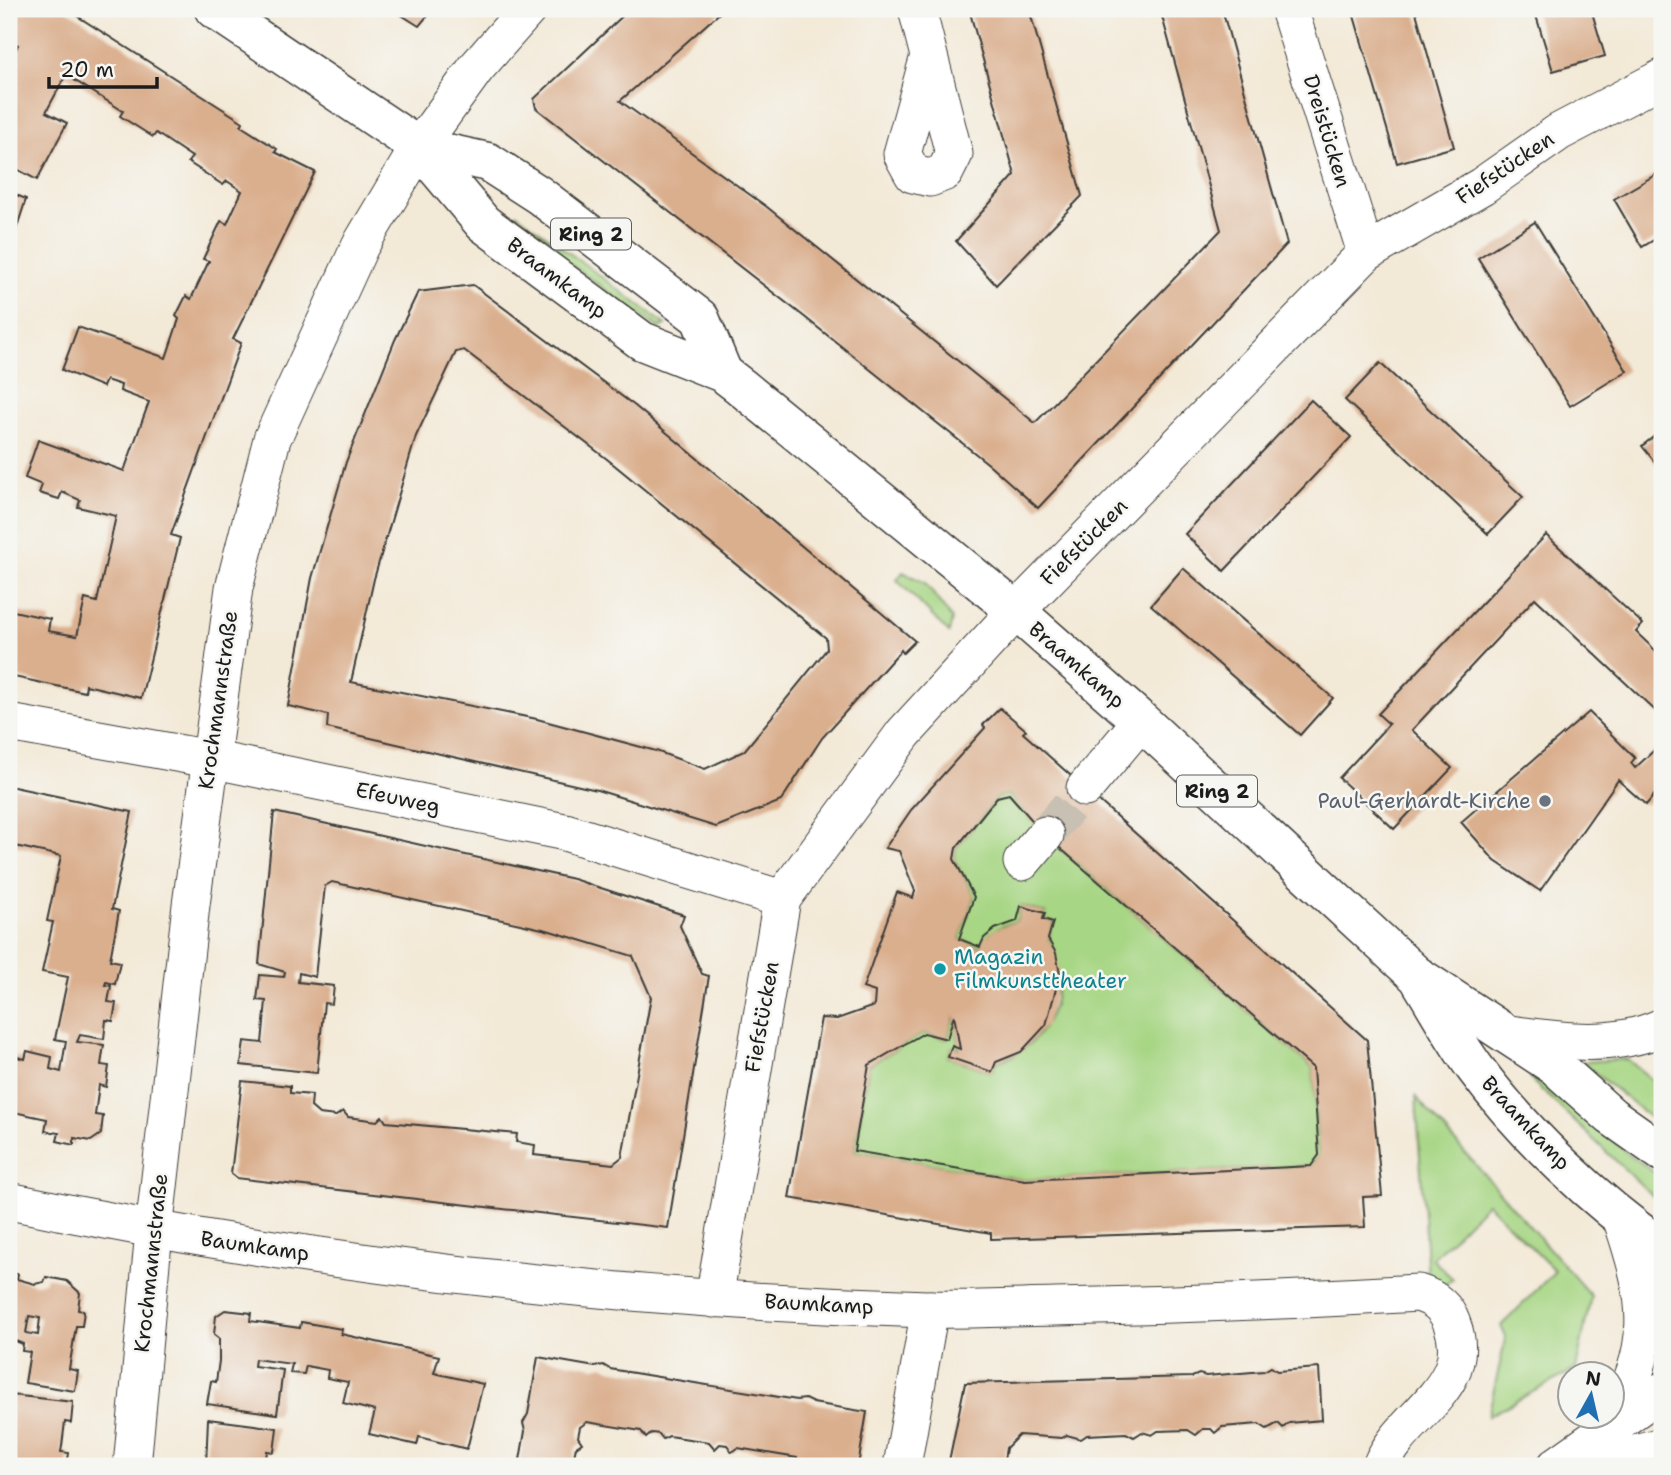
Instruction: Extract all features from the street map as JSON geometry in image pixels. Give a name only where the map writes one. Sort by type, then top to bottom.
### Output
[{"type":"main road","name":"Braamkamp","points":[[214,9],[419,146],[484,223],[642,341],[723,373],[1016,611],[1142,722],[1416,975],[1510,1034],[1555,1066],[1611,1116],[1662,1152]]},
{"type":"main road","name":"Braamkamp","points":[[419,146],[488,162],[539,195],[700,318],[723,373]]},
{"type":"main road","name":"Braamkamp","points":[[1416,975],[1474,1066],[1499,1098],[1622,1220],[1662,1248]]},
{"type":"street","name":"Krochmannstraße","points":[[132,1466],[154,1231],[210,759],[234,588],[272,439],[360,246],[419,146],[477,67],[528,9]]},
{"type":"street","points":[[918,9],[929,56]]},
{"type":"street","name":"Dreistücken","points":[[1289,9],[1366,253]]},
{"type":"street","name":"Fiefstücken","points":[[714,1299],[782,899],[904,733],[1016,611],[1366,253],[1482,186],[1559,132],[1662,78]]},
{"type":"street","points":[[1085,788],[1142,722]]},
{"type":"street","name":"Efeuweg","points":[[9,723],[210,759],[565,832],[782,899]]},
{"type":"street","points":[[1510,1034],[1598,1042],[1644,1036],[1662,1027]]},
{"type":"street","name":"Baumkamp","points":[[9,1201],[154,1231],[523,1283],[714,1299],[930,1309],[1176,1305],[1418,1293],[1431,1297],[1444,1307],[1454,1327],[1456,1368],[1450,1380],[1401,1434],[1381,1466]]},
{"type":"street","points":[[1622,1220],[1636,1262],[1643,1298],[1645,1334],[1631,1388],[1626,1397]]},
{"type":"street","points":[[902,1466],[930,1309]]},
{"type":"street","points":[[1626,1415],[1662,1391]]},
{"type":"street","points":[[1556,1466],[1605,1430]]},
{"type":"street","points":[[1586,1466],[1662,1446]]},
{"type":"green space","points":[[517,214],[666,325],[659,328],[511,222]]},
{"type":"green space","points":[[903,572],[925,583],[952,619],[949,633],[897,580]]},
{"type":"green space","points":[[1009,794],[1045,835],[1313,1068],[1319,1155],[1311,1166],[1025,1180],[854,1151],[869,1065],[924,1033],[947,1039],[954,1015],[960,1049],[952,1047],[948,1057],[992,1072],[996,1062],[1014,1055],[1030,1044],[1051,1013],[1058,976],[1048,939],[1053,922],[1043,919],[1045,913],[1021,906],[1017,921],[996,930],[980,947],[959,939],[974,897],[954,859],[956,848],[997,797]]},
{"type":"green space","points":[[1627,1059],[1662,1088],[1662,1127],[1581,1062]]},
{"type":"green space","points":[[1533,1073],[1626,1152],[1662,1178],[1662,1205],[1529,1078]]},
{"type":"green space","points":[[1416,1097],[1591,1296],[1578,1360],[1556,1360],[1556,1380],[1488,1416],[1506,1337],[1501,1326],[1555,1271],[1487,1203],[1432,1259],[1453,1279],[1443,1286],[1428,1277]]},
{"type":"building","points":[[15,9],[66,9],[243,122],[241,126],[277,149],[275,152],[315,172],[233,339],[241,343],[171,535],[180,538],[141,698],[86,685],[85,692],[9,676],[9,610],[50,619],[48,631],[77,636],[85,599],[97,602],[116,516],[78,507],[80,500],[62,492],[59,499],[39,493],[42,485],[25,478],[38,440],[124,471],[149,402],[120,391],[121,385],[106,380],[103,387],[62,370],[78,327],[166,358],[179,319],[176,316],[186,296],[191,299],[209,261],[203,259],[221,221],[227,224],[242,191],[227,181],[223,185],[188,162],[192,157],[156,133],[153,137],[120,116],[123,111],[66,75],[46,112],[67,123],[37,180],[9,165],[9,62],[18,45],[9,40],[9,19]]},
{"type":"building","points":[[392,9],[433,9],[419,26]]},
{"type":"building","points":[[630,9],[724,9],[620,101],[767,207],[1035,423],[1221,230],[1160,9],[1222,9],[1287,244],[1038,508],[991,466],[802,315],[536,108],[534,99]]},
{"type":"building","points":[[969,9],[1029,9],[1082,196],[996,285],[956,241],[1015,175]]},
{"type":"building","points":[[1352,9],[1415,9],[1454,147],[1397,163]]},
{"type":"building","points":[[1534,9],[1591,9],[1605,56],[1553,71]]},
{"type":"building","points":[[1662,171],[1662,235],[1642,247],[1614,199]]},
{"type":"building","points":[[9,192],[26,199],[9,252]]},
{"type":"building","points":[[1535,222],[1627,371],[1570,406],[1478,258]]},
{"type":"building","points":[[473,285],[635,406],[915,641],[903,653],[901,650],[822,738],[781,801],[716,827],[597,790],[327,728],[328,715],[288,706],[312,578],[346,462],[395,340],[418,292]],"holes":[[[464,350],[607,459],[826,638],[827,649],[744,751],[705,769],[656,751],[537,719],[351,682],[374,579],[416,436],[456,352]]]},
{"type":"building","points":[[1380,363],[1523,497],[1488,534],[1345,400]]},
{"type":"building","points":[[1311,400],[1351,437],[1224,571],[1185,534]]},
{"type":"building","points":[[1662,430],[1662,471],[1642,446]]},
{"type":"building","points":[[1546,535],[1643,624],[1636,632],[1662,657],[1662,717],[1535,598],[1412,730],[1452,768],[1394,829],[1339,778],[1389,724],[1378,714]]},
{"type":"building","points":[[1183,568],[1333,698],[1300,735],[1151,605]]},
{"type":"building","points":[[1000,708],[1026,730],[1023,733],[1367,1040],[1382,1196],[1363,1197],[1365,1227],[991,1239],[991,1233],[789,1198],[821,1018],[837,1019],[874,1006],[875,992],[863,988],[897,892],[913,898],[915,891],[899,851],[885,848],[911,810],[985,728],[983,725]],"holes":[[[1009,794],[1045,835],[1313,1068],[1319,1155],[1311,1166],[1025,1180],[854,1151],[869,1065],[924,1033],[947,1039],[954,1015],[960,1049],[952,1046],[948,1057],[992,1072],[996,1062],[1021,1052],[1046,1025],[1060,974],[1056,953],[1048,939],[1053,922],[1043,919],[1045,913],[1021,906],[1017,921],[995,929],[984,938],[980,947],[959,939],[974,897],[954,859],[956,848],[997,797]]]},
{"type":"building","name":"Paul-Gerhardt-Kirche","points":[[1589,712],[1635,758],[1631,763],[1635,768],[1662,743],[1662,786],[1646,805],[1618,780],[1540,891],[1495,861],[1461,822]]},
{"type":"building","points":[[9,786],[132,812],[112,909],[119,911],[110,960],[120,962],[115,984],[106,982],[105,985],[111,986],[108,1002],[116,1003],[113,1021],[106,1020],[104,1039],[80,1035],[77,1042],[104,1045],[101,1065],[109,1066],[106,1087],[99,1085],[95,1115],[103,1116],[101,1134],[91,1141],[74,1138],[74,1145],[57,1141],[59,1133],[45,1131],[47,1119],[9,1111],[9,1055],[25,1059],[27,1051],[52,1057],[50,1069],[61,1072],[66,1041],[55,1039],[68,977],[42,972],[53,922],[47,921],[61,856],[15,846],[14,851],[9,850]]},
{"type":"building","points":[[274,812],[573,879],[684,915],[680,926],[702,974],[709,976],[668,1228],[236,1178],[231,1174],[242,1081],[290,1086],[290,1093],[312,1095],[311,1107],[319,1114],[336,1116],[343,1111],[348,1117],[377,1121],[382,1116],[386,1122],[517,1134],[516,1142],[535,1145],[534,1155],[613,1164],[622,1157],[651,997],[633,956],[547,930],[332,882],[325,886],[315,977],[299,973],[298,982],[334,986],[332,1004],[324,1003],[317,1073],[241,1065],[244,1041],[262,1043],[266,1001],[257,1000],[260,975],[284,977],[285,972],[259,964]]},
{"type":"building","points":[[9,1273],[18,1274],[17,1279],[35,1284],[44,1282],[46,1277],[67,1281],[80,1293],[78,1310],[84,1311],[82,1326],[76,1326],[69,1369],[78,1371],[75,1391],[25,1383],[30,1352],[22,1351],[23,1344],[13,1340],[14,1334],[9,1333]],"holes":[[[29,1316],[40,1318],[38,1335],[26,1333]]]},
{"type":"building","points":[[225,1310],[251,1313],[250,1321],[300,1328],[301,1322],[342,1329],[341,1334],[439,1356],[434,1373],[483,1384],[467,1449],[419,1437],[417,1445],[369,1434],[375,1411],[343,1403],[348,1382],[327,1378],[328,1370],[306,1366],[304,1374],[290,1373],[292,1364],[255,1359],[254,1366],[283,1370],[277,1414],[207,1404],[211,1381],[216,1382],[219,1361],[219,1338],[214,1334],[216,1316]]},
{"type":"building","points":[[538,1357],[595,1367],[603,1365],[610,1369],[797,1400],[805,1399],[813,1403],[867,1412],[858,1466],[800,1466],[797,1458],[738,1448],[732,1452],[727,1445],[720,1444],[715,1449],[709,1442],[669,1436],[663,1439],[659,1434],[652,1433],[646,1438],[641,1431],[587,1422],[580,1427],[578,1437],[582,1443],[576,1447],[572,1466],[519,1466],[525,1431],[523,1423],[528,1414]]},
{"type":"building","points":[[1271,1367],[1277,1371],[1319,1368],[1322,1420],[1289,1423],[1283,1428],[1278,1423],[1267,1429],[1259,1424],[1222,1427],[1215,1433],[1211,1429],[1203,1429],[1196,1435],[1188,1430],[1158,1431],[1152,1435],[1142,1432],[1134,1437],[1126,1433],[1087,1435],[1081,1439],[1067,1435],[1062,1438],[1019,1435],[1006,1448],[1003,1466],[948,1466],[965,1383],[1192,1377],[1199,1374],[1206,1376],[1264,1371]]},
{"type":"building","points":[[11,1395],[73,1402],[71,1423],[65,1422],[61,1452],[69,1453],[67,1466],[9,1466]]},
{"type":"building","points":[[208,1419],[277,1428],[274,1452],[267,1451],[265,1466],[206,1466]]},
{"type":"tunnel","points":[[1045,835],[1085,788]]},
{"type":"place","name":"Paul-Gerhardt-Kirche","points":[[1545,801]]},
{"type":"place","name":"Magazin Filmkunsttheater","points":[[940,969]]}]
